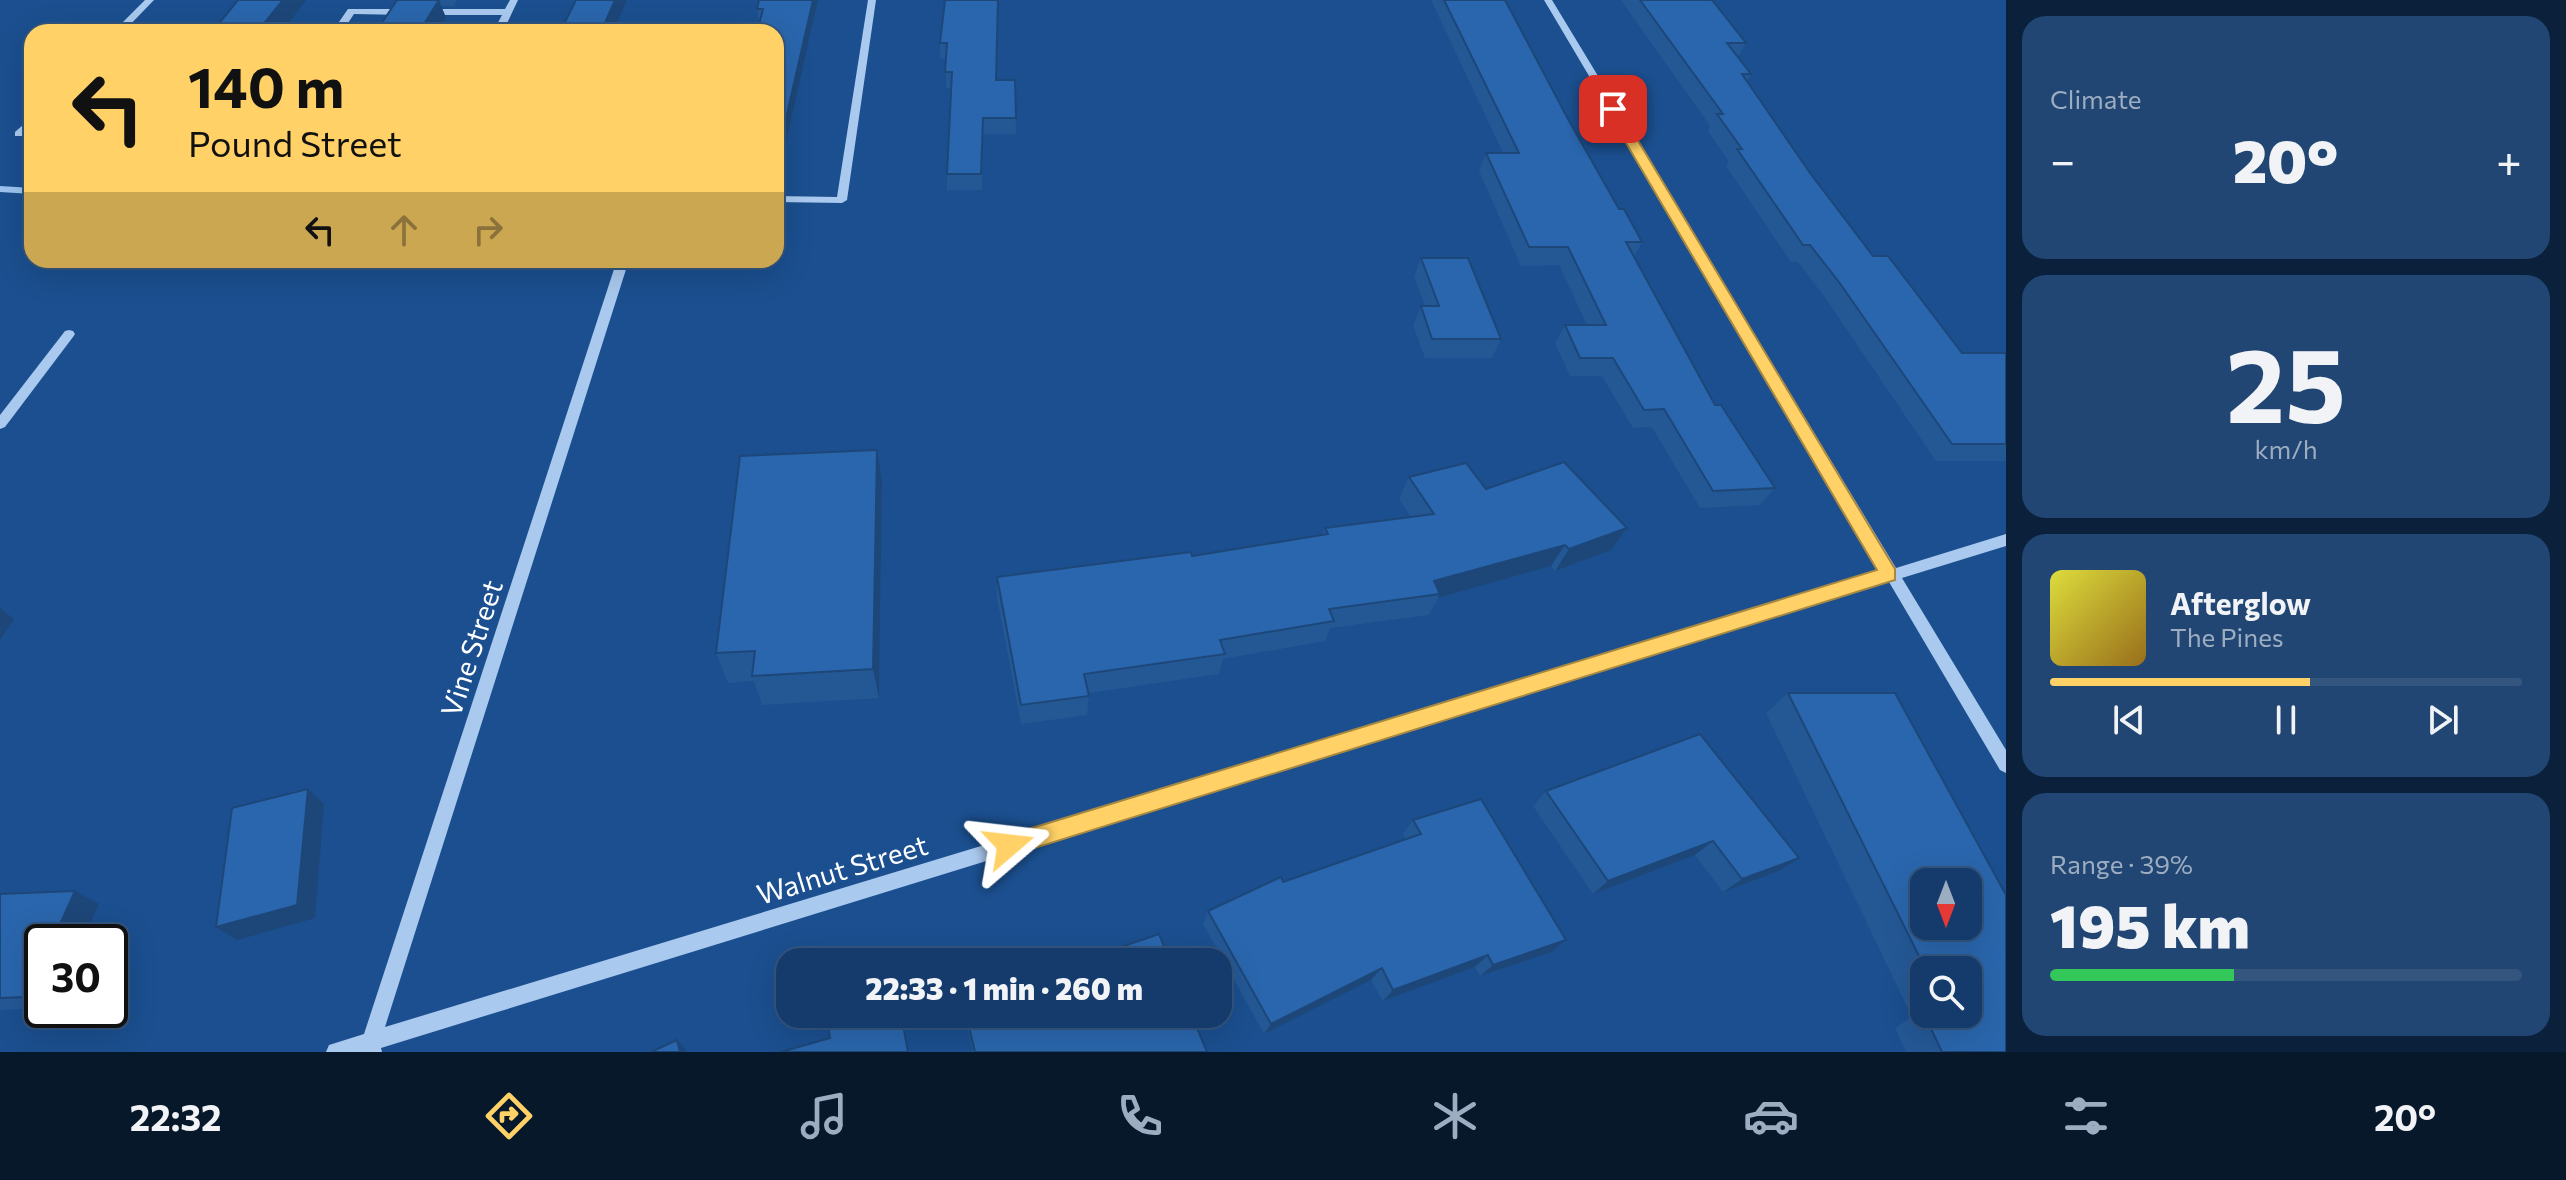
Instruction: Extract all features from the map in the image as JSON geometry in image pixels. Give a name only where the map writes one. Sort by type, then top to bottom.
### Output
[{"type":"street","points":[[126,24],[150,0]]},
{"type":"street","points":[[342,24],[359,0]]},
{"type":"street","points":[[502,24],[514,0]]},
{"type":"street","points":[[784,199],[842,200],[872,0]]},
{"type":"street","points":[[1548,0],[2006,765]]},
{"type":"street","points":[[351,11],[508,12]]},
{"type":"street","points":[[19,134],[24,129]]},
{"type":"street","name":"Vine Street","points":[[372,1047],[620,268]]},
{"type":"street","points":[[0,424],[69,334]]},
{"type":"street","name":"Walnut Street","points":[[336,1052],[372,1047],[2006,540]]},
{"type":"building","points":[[238,0],[283,0],[264,24],[218,24]]},
{"type":"building","points":[[397,0],[439,0],[424,24],[381,24]]},
{"type":"building","points":[[576,0],[615,0],[604,24],[564,24]]},
{"type":"building","points":[[759,0],[813,0],[784,127],[784,24],[759,24],[763,9],[757,9]]},
{"type":"building","points":[[945,0],[998,0],[996,80],[1015,80],[1016,118],[983,118],[981,174],[947,174],[952,72],[945,72],[947,43],[940,43]]},
{"type":"building","points":[[1444,0],[1505,0],[1568,119],[1619,209],[1624,209],[1642,242],[1626,242],[1715,405],[1721,405],[1775,488],[1713,491],[1664,409],[1644,410],[1613,358],[1580,358],[1565,325],[1606,325],[1568,247],[1529,247],[1486,153],[1519,153]]},
{"type":"building","points":[[1640,0],[1712,0],[1746,43],[1727,43],[1751,74],[1742,74],[1810,173],[1873,256],[1888,256],[1962,353],[2006,353],[2006,444],[1952,444],[1839,282],[1810,245],[1803,245],[1737,149],[1742,149],[1717,114],[1723,114]]},
{"type":"building","points":[[1421,258],[1468,258],[1501,339],[1432,339],[1421,306],[1439,306]]},
{"type":"building","points":[[877,450],[873,669],[752,676],[755,651],[716,653],[740,456]]},
{"type":"building","points":[[1564,462],[1627,528],[1569,549],[1565,545],[1434,581],[1440,594],[1329,609],[1334,621],[1220,640],[1225,654],[1084,674],[1089,696],[1021,705],[997,577],[1191,552],[1192,556],[1328,534],[1325,528],[1434,514],[1409,477],[1466,463],[1486,489]]},
{"type":"building","points":[[1788,693],[1895,693],[2006,895],[2006,1052],[1942,1052],[1931,1028],[1982,1028],[1982,956],[1919,956],[1911,940],[1982,940],[1982,868],[1910,868],[1910,938]]},
{"type":"building","points":[[1700,734],[1799,858],[1742,879],[1713,841],[1608,881],[1546,791]]},
{"type":"building","points":[[308,789],[297,905],[216,927],[232,808]]},
{"type":"building","points":[[1481,799],[1566,940],[1493,965],[1488,955],[1393,990],[1382,968],[1271,1024],[1232,954],[1232,948],[1229,948],[1208,911],[1281,877],[1283,882],[1421,834],[1413,820]]},
{"type":"building","points":[[75,891],[60,924],[24,924],[24,997],[0,998],[0,894]]},
{"type":"building","points":[[1159,934],[1164,948],[1118,948]]},
{"type":"building","points":[[828,1028],[904,1028],[908,1052],[781,1052],[830,1038]]},
{"type":"building","points":[[969,1028],[1197,1028],[1207,1052],[975,1052]]},
{"type":"building","points":[[677,1040],[680,1052],[651,1052]]},
{"type":"waterway","points":[[0,189],[24,190]]},
{"type":"route","points":[[1009,845],[1889,574],[1613,109]]}]
